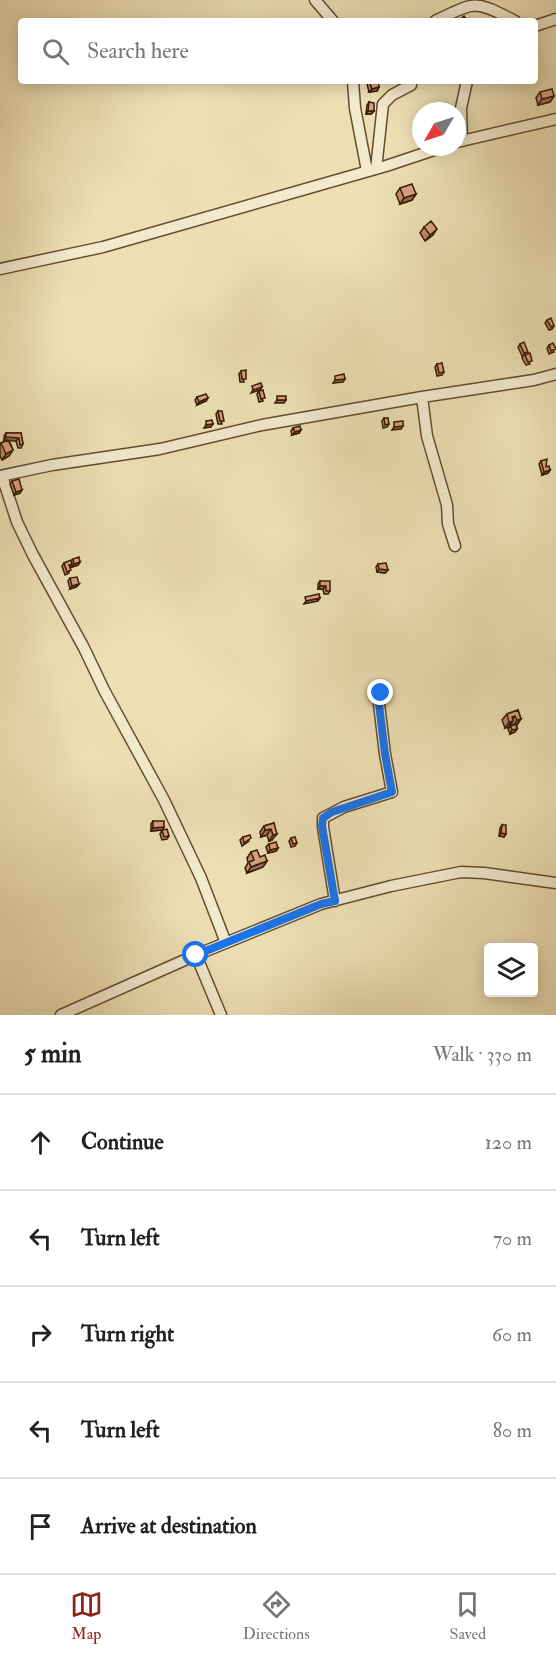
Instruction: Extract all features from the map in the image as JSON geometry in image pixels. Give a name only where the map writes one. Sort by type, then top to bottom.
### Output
[{"type":"street","points":[[315,0],[330,18]]},
{"type":"street","points":[[442,18],[475,3],[486,4],[510,18]]},
{"type":"street","points":[[538,25],[556,20]]},
{"type":"street","points":[[353,84],[355,108],[371,170]]},
{"type":"street","points":[[462,102],[466,84]]},
{"type":"street","points":[[371,170],[383,104],[392,95],[411,85]]},
{"type":"street","points":[[466,141],[556,119]]},
{"type":"street","points":[[0,269],[103,247],[415,156]]},
{"type":"street","points":[[226,943],[201,879],[164,800],[28,547],[1,476],[52,465],[160,449],[262,425],[556,374]]},
{"type":"street","points":[[422,397],[427,436],[447,505],[448,524],[454,546]]},
{"type":"street","points":[[335,901],[322,826],[323,818],[332,812],[392,792],[379,704],[381,693],[385,688]]},
{"type":"street","points":[[61,1015],[196,955],[321,904],[448,873],[462,872],[556,883]]},
{"type":"street","points":[[196,955],[221,1015]]},
{"type":"building","points":[[370,84],[378,84],[379,87],[372,89]]},
{"type":"building","points":[[552,89],[554,96],[542,99],[540,92]]},
{"type":"building","points":[[369,102],[374,103],[374,111],[368,111]]},
{"type":"building","points":[[412,184],[416,194],[404,198],[400,188]]},
{"type":"building","points":[[431,221],[437,229],[430,235],[424,227]]},
{"type":"building","points":[[551,318],[554,326],[551,327],[547,320]]},
{"type":"building","points":[[524,342],[528,352],[524,353],[520,344]]},
{"type":"building","points":[[553,343],[556,349],[551,351],[549,345]]},
{"type":"building","points":[[530,353],[532,361],[528,362],[525,355]]},
{"type":"building","points":[[442,363],[444,372],[439,373],[437,364]]},
{"type":"building","points":[[246,370],[246,379],[242,379],[241,371]]},
{"type":"building","points":[[344,374],[345,379],[335,380],[335,376]]},
{"type":"building","points":[[261,383],[262,387],[253,390],[252,386]]},
{"type":"building","points":[[263,390],[265,398],[261,399],[259,391]]},
{"type":"building","points":[[206,394],[208,398],[199,402],[197,397]]},
{"type":"building","points":[[277,396],[286,396],[286,400],[277,400]]},
{"type":"building","points":[[218,411],[222,411],[224,421],[220,421]]},
{"type":"building","points":[[384,418],[388,418],[389,424],[385,425]]},
{"type":"building","points":[[212,420],[213,424],[206,425],[206,421]]},
{"type":"building","points":[[403,421],[403,426],[394,427],[394,422]]},
{"type":"building","points":[[300,426],[301,430],[295,432],[293,428]]},
{"type":"building","points":[[6,433],[21,433],[23,444],[20,445],[19,438],[6,437]]},
{"type":"building","points":[[8,440],[13,450],[6,454],[1,443]]},
{"type":"building","points":[[547,459],[546,467],[549,466],[550,470],[544,472],[541,461]]},
{"type":"building","points":[[19,479],[22,490],[16,492],[12,481]]},
{"type":"building","points":[[79,557],[80,562],[74,564],[73,559]]},
{"type":"building","points":[[71,560],[72,564],[69,565],[71,570],[67,572],[64,563]]},
{"type":"building","points":[[386,563],[388,570],[379,569],[378,564]]},
{"type":"building","points":[[77,577],[79,584],[72,586],[70,578]]},
{"type":"building","points":[[320,581],[330,581],[330,591],[326,591],[326,586],[320,586]]},
{"type":"building","points":[[319,594],[320,598],[306,601],[305,597]]},
{"type":"building","points":[[518,710],[521,719],[517,720],[515,716],[512,717],[513,721],[509,722],[507,714]]},
{"type":"building","points":[[516,724],[517,729],[512,730],[511,726]]},
{"type":"building","points":[[153,821],[164,821],[164,827],[153,828]]},
{"type":"building","points":[[274,823],[277,834],[273,835],[271,829],[265,830],[264,826]]},
{"type":"building","points":[[502,825],[506,825],[506,834],[501,833]]},
{"type":"building","points":[[167,829],[169,836],[164,837],[162,830]]},
{"type":"building","points":[[250,835],[251,838],[244,843],[243,837]]},
{"type":"building","points":[[295,837],[297,843],[293,844],[291,838]]},
{"type":"building","points":[[276,842],[278,848],[270,850],[269,844]]},
{"type":"building","points":[[257,850],[260,857],[265,855],[267,861],[251,867],[249,862],[254,860],[251,852]]},
{"type":"route","points":[[196,955],[321,904],[335,901],[322,826],[323,818],[344,807],[391,793],[393,789],[385,754],[379,704],[381,693]]}]
